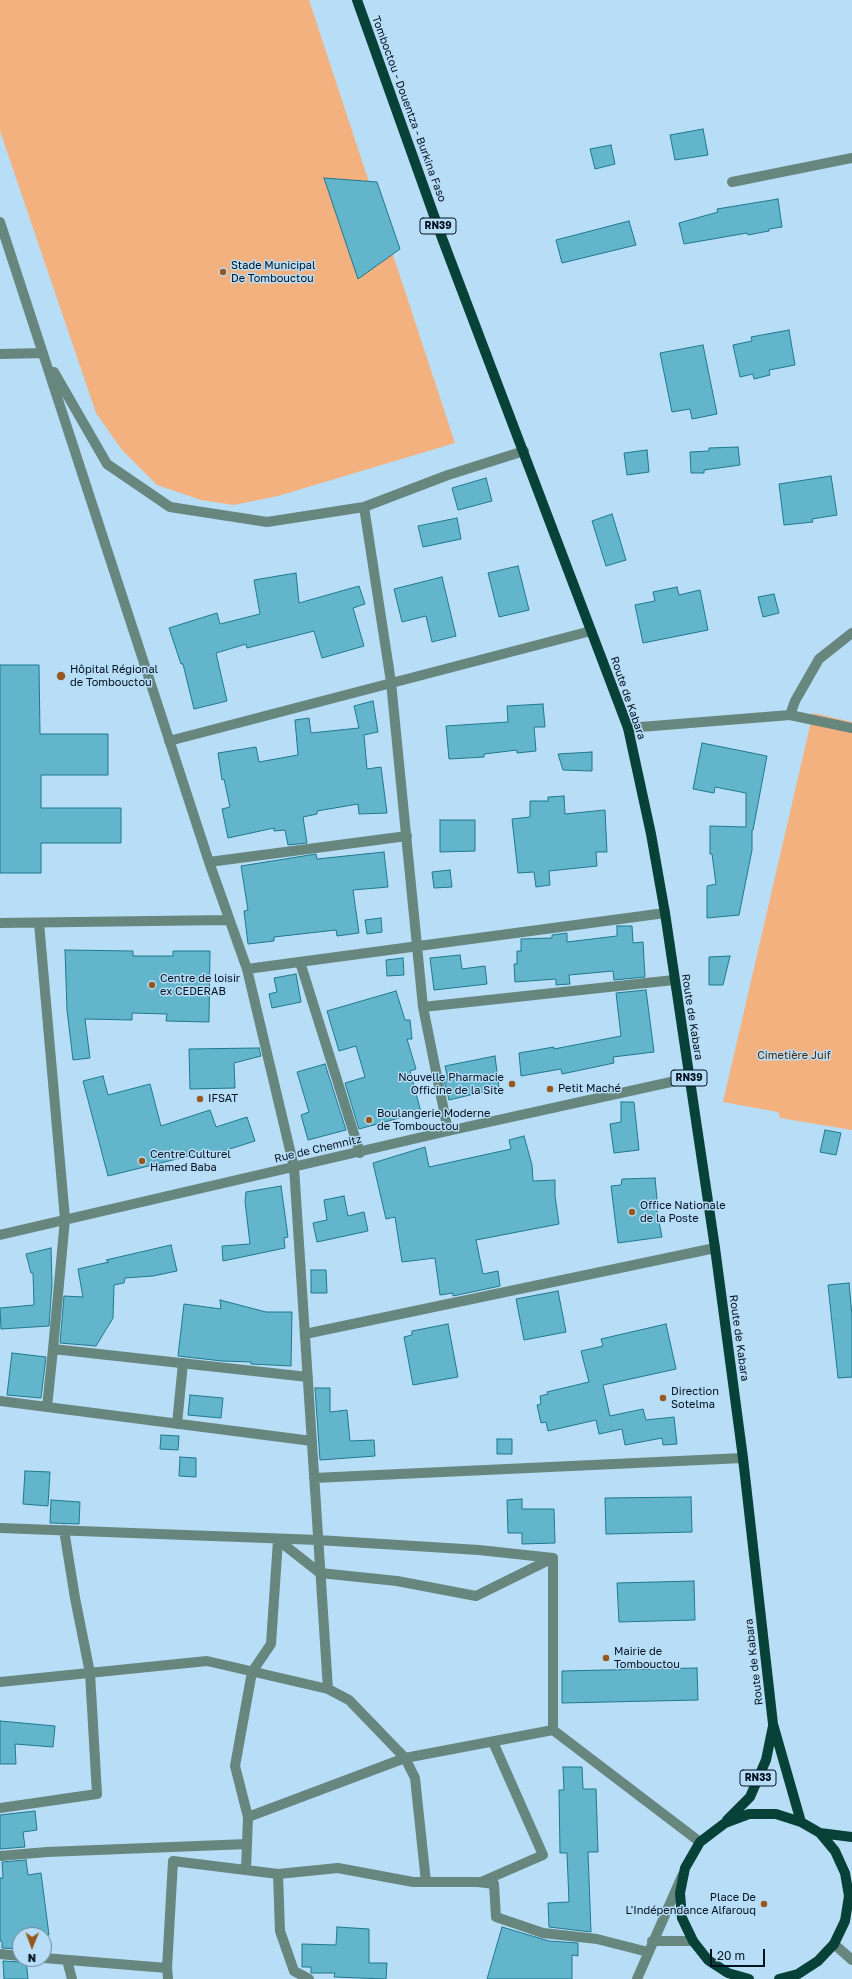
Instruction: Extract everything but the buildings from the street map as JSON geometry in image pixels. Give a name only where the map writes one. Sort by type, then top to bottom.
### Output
[{"type":"main road","name":"Tomboctou - Douentza - Burkina Faso","points":[[357,0],[442,238],[524,451]]},
{"type":"main road","name":"Route de Kabara","points":[[524,451],[628,728],[651,834],[665,913],[715,1248],[743,1458],[773,1724]]},
{"type":"main road","name":"RN33","points":[[773,1724],[801,1822]]},
{"type":"main road","name":"RN33","points":[[725,1823],[750,1797],[766,1760],[773,1724]]},
{"type":"main road","points":[[749,1979],[727,1976],[708,1960],[693,1941],[682,1918],[680,1893],[685,1868],[700,1842],[725,1823],[750,1814],[776,1814],[801,1822],[820,1834],[835,1851],[845,1873],[849,1896],[845,1921]]},
{"type":"main road","points":[[820,1834],[852,1838]]},
{"type":"main road","points":[[779,1979],[798,1974],[818,1961],[834,1944],[852,1910]]},
{"type":"street","points":[[732,182],[852,158]]},
{"type":"street","points":[[0,222],[228,920],[247,969],[294,1167],[328,1689]]},
{"type":"street","points":[[43,353],[106,464],[170,507],[267,522],[364,507],[448,475],[524,451]]},
{"type":"street","points":[[0,354],[43,353]]},
{"type":"street","points":[[364,507],[391,682],[423,1008],[448,1131]]},
{"type":"street","points":[[169,741],[591,631]]},
{"type":"street","points":[[790,715],[795,701],[819,659],[852,633]]},
{"type":"street","points":[[628,728],[790,715],[852,728]]},
{"type":"street","points":[[209,862],[407,836]]},
{"type":"street","points":[[247,969],[665,913]]},
{"type":"street","points":[[0,923],[228,920]]},
{"type":"street","points":[[39,923],[65,1219],[47,1407]]},
{"type":"street","points":[[300,962],[360,1152]]},
{"type":"street","points":[[423,1008],[674,980]]},
{"type":"street","name":"Rue de Chemnitz","points":[[0,1235],[448,1131],[689,1078]]},
{"type":"street","points":[[305,1334],[715,1248]]},
{"type":"street","points":[[53,1349],[308,1377]]},
{"type":"street","points":[[177,1424],[183,1363]]},
{"type":"street","points":[[0,1402],[312,1441]]},
{"type":"street","points":[[314,1478],[743,1458]]},
{"type":"street","points":[[0,1528],[278,1540],[318,1540],[479,1550],[553,1558]]},
{"type":"street","points":[[0,1808],[96,1794],[90,1673],[75,1598],[64,1530]]},
{"type":"street","points":[[278,1540],[320,1573],[397,1581],[476,1596],[553,1558]]},
{"type":"street","points":[[246,1870],[248,1817],[235,1766],[252,1672],[271,1644],[278,1540]]},
{"type":"street","points":[[553,1558],[553,1730]]},
{"type":"street","points":[[0,1682],[207,1661],[328,1689],[349,1700],[405,1758],[415,1778],[426,1882]]},
{"type":"street","points":[[248,1817],[405,1758],[553,1730],[700,1842]]},
{"type":"street","points":[[481,1882],[543,1856],[493,1742]]},
{"type":"street","points":[[0,1856],[47,1852],[247,1844]]},
{"type":"street","points":[[168,1979],[167,1968],[173,1861],[278,1874],[338,1868],[413,1882],[481,1882],[494,1884],[496,1918],[543,1933],[596,1939],[648,1952]]},
{"type":"street","points":[[637,1979],[652,1941],[685,1868]]},
{"type":"street","points":[[278,1874],[280,1931],[294,1971],[309,1979]]},
{"type":"street","points":[[652,1941],[693,1941]]},
{"type":"street","points":[[834,1944],[852,1960]]},
{"type":"street","points":[[0,1954],[12,1955]]},
{"type":"street","points":[[52,1959],[167,1968]]},
{"type":"street","points":[[67,1960],[72,1979]]},
{"type":"green space","name":"Stade Municipal De Tombouctou","points":[[0,0],[309,0],[455,443],[278,496],[234,505],[201,500],[157,485],[122,450],[96,413],[0,131]]},
{"type":"green space","name":"Cimetière Juif","points":[[813,713],[852,722],[852,1130],[780,1118],[778,1112],[723,1102]]},
{"type":"place","name":"Stade Municipal De Tombouctou","points":[[223,272]]},
{"type":"place","name":"Hôpital Régional de Tombouctou","points":[[61,676]]},
{"type":"place","name":"Centre de loisir ex CEDERAB","points":[[152,985]]},
{"type":"place","name":"Nouvelle Pharmacie Officine de la Site","points":[[512,1084]]},
{"type":"place","name":"Petit Maché","points":[[550,1089]]},
{"type":"place","name":"IFSAT","points":[[200,1099]]},
{"type":"place","name":"Boulangerie Moderne de Tombouctou","points":[[369,1120]]},
{"type":"place","name":"Centre Culturel Hamed Baba","points":[[142,1161]]},
{"type":"place","name":"Office Nationale de la Poste","points":[[632,1212]]},
{"type":"place","name":"Direction Sotelma","points":[[663,1398]]},
{"type":"place","name":"Mairie de Tombouctou","points":[[606,1658]]},
{"type":"place","name":"Place De L'Indépendance Alfarouq","points":[[764,1904]]}]
